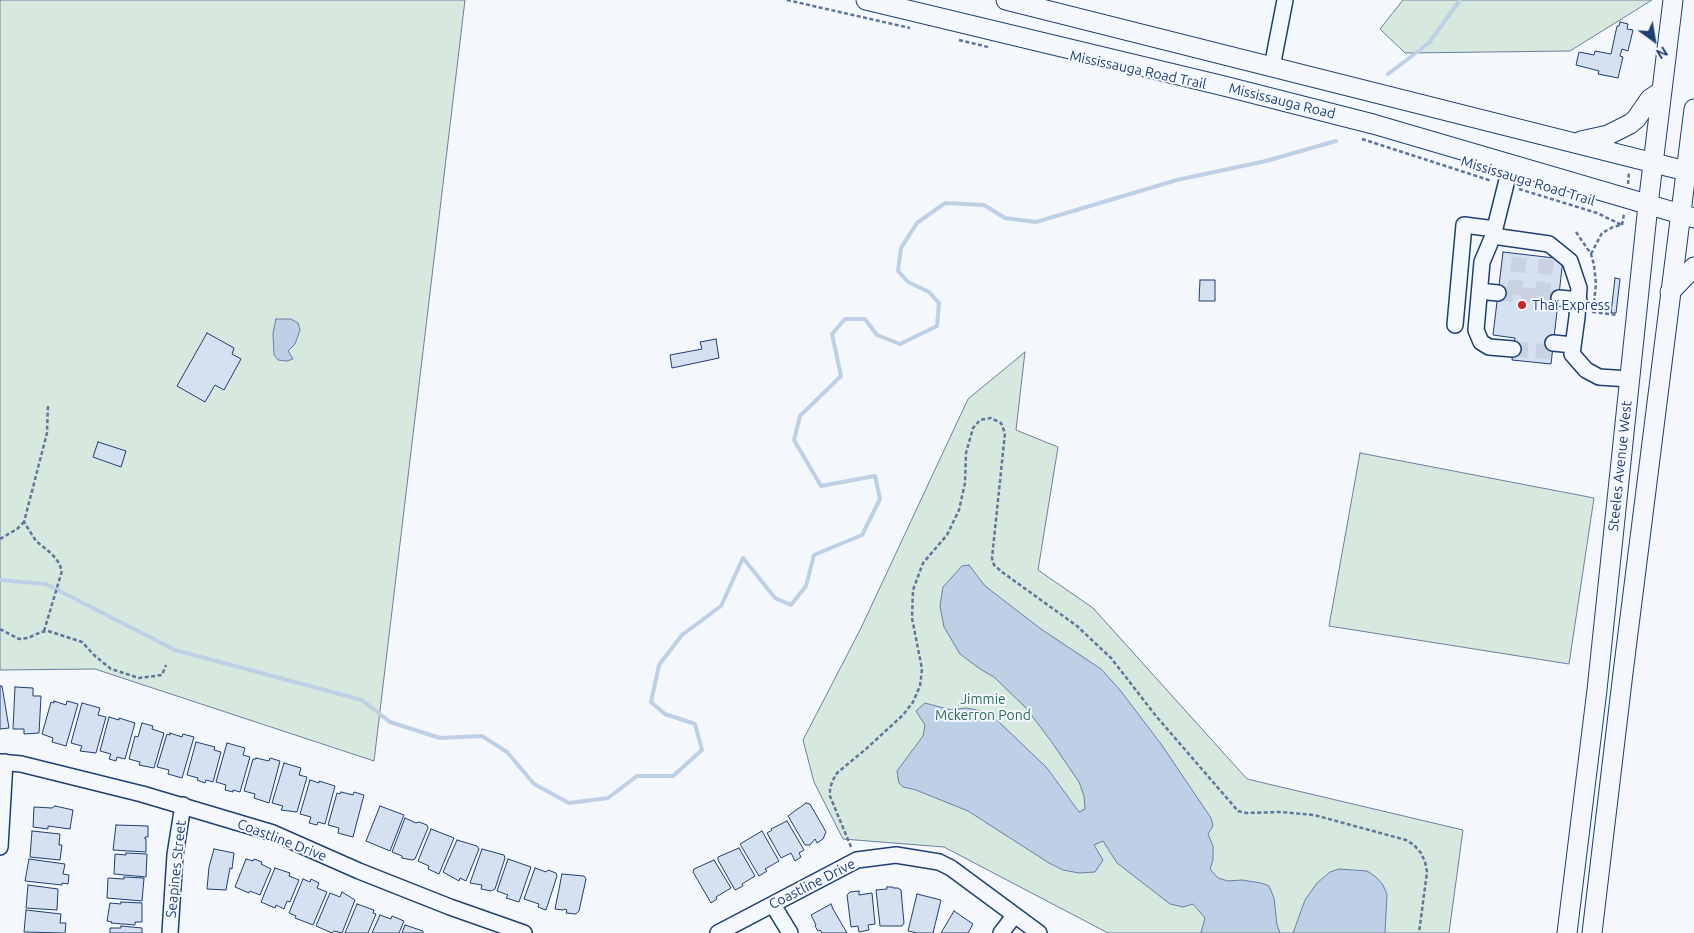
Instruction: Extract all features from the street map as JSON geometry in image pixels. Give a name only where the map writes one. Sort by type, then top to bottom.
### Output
[{"type":"main road","name":"Mississauga Road","points":[[866,0],[1234,88],[1373,124],[1687,216]]},
{"type":"main road","points":[[1006,0],[1690,172]]},
{"type":"main road","name":"Steeles Avenue West","points":[[1567,933],[1596,690],[1648,205],[1673,0]]},
{"type":"main road","points":[[1576,142],[1608,135],[1630,124],[1650,99],[1662,91]]},
{"type":"main road","name":"Steeles Avenue West","points":[[1592,933],[1670,292],[1687,216],[1694,109]]},
{"type":"main road","points":[[1670,292],[1694,267]]},
{"type":"street","points":[[1272,67],[1284,0]]},
{"type":"street","points":[[1486,253],[1492,266],[1493,293],[1484,328],[1486,334],[1492,338],[1514,345],[1489,347],[1481,342],[1476,330],[1482,262],[1494,232],[1511,164]]},
{"type":"street","points":[[1455,325],[1464,225],[1494,232],[1521,247],[1548,250],[1570,261],[1579,288],[1573,349],[1586,370],[1599,377],[1629,379]]},
{"type":"street","points":[[1559,298],[1578,300]]},
{"type":"street","points":[[1553,348],[1573,349]]},
{"type":"street","name":"Coastline Drive","points":[[0,848],[3,762],[21,764],[183,805],[273,833],[450,908],[524,933]]},
{"type":"street","name":"Seapines Street","points":[[170,933],[175,856],[183,805]]},
{"type":"street","name":"Coastline Drive","points":[[718,933],[857,860],[896,855],[939,862],[951,868],[1039,933]]},
{"type":"street","points":[[773,904],[790,933]]},
{"type":"street","points":[[1001,933],[1014,916]]},
{"type":"path","points":[[787,0],[912,29]]},
{"type":"path","points":[[950,38],[988,47]]},
{"type":"path","name":"Mississauga Road Trail","points":[[1358,138],[1597,213],[1622,225]]},
{"type":"path","points":[[1590,254],[1602,233],[1622,225],[1632,156]]},
{"type":"path","points":[[1576,232],[1590,254],[1594,265],[1596,279],[1593,312],[1617,315]]},
{"type":"path","points":[[0,539],[17,529],[24,522],[47,433],[48,404]]},
{"type":"path","points":[[857,860],[830,796],[830,788],[837,773],[866,750],[903,716],[913,702],[920,686],[922,669],[912,618],[913,590],[923,562],[947,535],[959,510],[965,483],[966,453],[973,428],[980,420],[991,418],[1000,423],[1005,433],[992,558],[994,565],[1077,626],[1111,658],[1156,716],[1238,811],[1246,813],[1281,812],[1314,815],[1406,840],[1414,845],[1423,857],[1427,872],[1419,933]]},
{"type":"path","points":[[24,522],[36,541],[59,562],[62,571],[44,631]]},
{"type":"path","points":[[0,629],[19,639],[48,631],[82,642],[111,669],[139,678],[162,675],[166,665]]},
{"type":"green space","points":[[0,0],[465,0],[374,761],[95,669],[0,670]]},
{"type":"green space","points":[[1403,0],[1652,0],[1570,51],[1405,53],[1380,29]]},
{"type":"green space","name":"Jimmie Mckerron Pond","points":[[1025,352],[1016,430],[1058,447],[1038,570],[1093,608],[1247,779],[1463,830],[1449,933],[1108,933],[944,847],[843,839],[814,782],[803,740],[861,628],[968,399]]},
{"type":"green space","points":[[1360,453],[1594,498],[1569,664],[1329,626]]},
{"type":"water","points":[[276,319],[291,319],[298,323],[300,330],[295,344],[288,351],[293,359],[287,361],[278,360],[274,355],[273,333]]},
{"type":"water","points":[[969,565],[985,586],[1041,629],[1101,669],[1120,690],[1161,744],[1211,818],[1213,826],[1208,834],[1213,846],[1213,860],[1210,869],[1218,878],[1228,881],[1242,880],[1269,886],[1274,898],[1277,925],[1280,933],[1201,933],[1205,918],[1193,904],[1183,907],[1170,904],[1117,863],[1103,841],[1094,845],[1103,860],[1095,872],[1079,873],[1063,870],[968,811],[916,790],[903,787],[899,783],[897,771],[923,736],[925,725],[916,711],[925,703],[951,710],[966,708],[982,711],[998,721],[1047,768],[1079,812],[1085,809],[1084,796],[1079,782],[1026,708],[994,677],[960,654],[944,627],[940,606],[943,587],[962,566]]},
{"type":"water","points":[[1339,869],[1367,871],[1383,885],[1387,894],[1385,933],[1293,933],[1305,900],[1317,883],[1330,872]]},
{"type":"building","points":[[1620,22],[1628,24],[1627,29],[1633,30],[1628,51],[1622,49],[1620,56],[1623,57],[1618,78],[1598,74],[1599,71],[1576,65],[1579,52],[1594,55],[1595,51],[1611,54],[1617,26],[1619,26]]},
{"type":"building","points":[[1503,252],[1563,259],[1551,364],[1512,360],[1515,338],[1493,335]]},
{"type":"building","points":[[1615,278],[1620,279],[1616,313],[1611,313]]},
{"type":"building","points":[[1200,280],[1215,280],[1215,301],[1199,301]]},
{"type":"building","points":[[207,333],[234,348],[232,354],[241,359],[224,390],[215,385],[205,402],[177,386]]},
{"type":"building","points":[[716,339],[719,358],[672,368],[670,355],[702,349],[700,342]]},
{"type":"building","points":[[98,442],[126,451],[121,467],[93,457]]},
{"type":"building","points":[[0,686],[2,686],[9,728],[0,729]]},
{"type":"building","points":[[15,687],[33,688],[33,696],[41,696],[39,733],[24,734],[24,729],[13,729]]},
{"type":"building","points":[[54,701],[66,705],[67,701],[78,704],[66,746],[52,742],[53,738],[42,734],[51,702],[54,703]]},
{"type":"building","points":[[82,703],[100,708],[98,715],[106,717],[96,753],[80,751],[82,746],[71,743]]},
{"type":"building","points":[[109,717],[135,723],[125,759],[117,757],[116,761],[109,759],[111,754],[100,751]]},
{"type":"building","points":[[142,723],[153,726],[152,729],[164,733],[154,768],[139,765],[140,762],[129,759],[135,736],[138,737]]},
{"type":"building","points":[[170,733],[182,737],[183,734],[194,737],[182,778],[168,774],[169,770],[157,767],[167,734],[170,735]]},
{"type":"building","points":[[196,742],[215,747],[214,750],[221,752],[213,782],[206,780],[205,783],[197,780],[198,778],[187,775]]},
{"type":"building","points":[[227,743],[245,748],[243,755],[250,757],[240,792],[225,790],[226,785],[216,782]]},
{"type":"building","points":[[270,758],[280,761],[269,803],[254,798],[255,794],[244,791],[253,759],[269,761]]},
{"type":"building","points":[[284,763],[301,768],[299,775],[307,777],[297,812],[281,810],[283,806],[272,803]]},
{"type":"building","points":[[310,780],[335,786],[325,824],[318,822],[317,825],[309,823],[311,817],[300,814]]},
{"type":"building","points":[[341,792],[353,795],[354,792],[364,795],[353,837],[338,833],[339,828],[328,825],[337,793],[340,794]]},
{"type":"building","points":[[806,803],[810,804],[826,832],[823,839],[817,843],[815,839],[810,845],[805,845],[788,816]]},
{"type":"building","points":[[55,806],[73,810],[70,829],[48,826],[48,829],[33,827],[34,807],[52,808]]},
{"type":"building","points":[[380,806],[404,815],[390,851],[366,841]]},
{"type":"building","points":[[405,818],[427,825],[428,828],[415,859],[412,860],[402,858],[402,856],[392,852]]},
{"type":"building","points":[[787,821],[804,850],[799,853],[801,857],[795,861],[791,853],[781,858],[767,833]]},
{"type":"building","points":[[116,825],[148,826],[148,837],[145,837],[146,852],[113,850]]},
{"type":"building","points":[[431,829],[454,838],[439,874],[428,869],[429,866],[418,861]]},
{"type":"building","points":[[32,831],[60,834],[59,845],[62,845],[60,860],[30,857]]},
{"type":"building","points":[[762,831],[779,861],[765,869],[767,871],[759,876],[740,844]]},
{"type":"building","points":[[457,840],[477,846],[479,849],[466,881],[460,878],[459,881],[443,872]]},
{"type":"building","points":[[739,848],[755,876],[735,890],[718,857]]},
{"type":"building","points":[[214,849],[234,853],[226,890],[207,889],[209,867]]},
{"type":"building","points":[[482,849],[504,855],[505,858],[495,889],[491,891],[481,889],[482,885],[470,883]]},
{"type":"building","points":[[126,853],[147,854],[146,877],[114,874],[115,854],[126,855]]},
{"type":"building","points":[[29,859],[65,864],[63,874],[69,875],[68,884],[25,881]]},
{"type":"building","points":[[246,859],[262,862],[261,864],[271,869],[260,895],[235,887]]},
{"type":"building","points":[[508,859],[531,867],[519,902],[506,898],[508,895],[497,891]]},
{"type":"building","points":[[714,860],[731,888],[716,897],[717,899],[711,903],[693,872],[694,869]]},
{"type":"building","points":[[275,868],[290,873],[289,876],[299,880],[290,902],[287,901],[284,909],[276,905],[275,908],[261,902]]},
{"type":"building","points":[[535,868],[546,872],[548,870],[556,873],[557,876],[546,910],[538,907],[539,904],[524,899]]},
{"type":"building","points":[[562,874],[584,876],[586,879],[579,911],[576,914],[566,913],[567,910],[565,909],[555,909]]},
{"type":"building","points":[[124,877],[144,878],[142,901],[107,898],[108,878],[124,879]]},
{"type":"building","points":[[303,879],[310,882],[311,879],[319,883],[317,888],[327,892],[313,925],[295,918],[296,916],[289,913]]},
{"type":"building","points":[[28,885],[58,889],[57,910],[26,908]]},
{"type":"building","points":[[887,887],[901,890],[904,923],[902,926],[880,926],[876,890],[887,889]]},
{"type":"building","points":[[859,891],[859,895],[872,893],[875,924],[868,925],[869,930],[859,932],[858,926],[851,927],[847,895],[850,892]]},
{"type":"building","points":[[342,892],[355,900],[342,933],[334,931],[332,933],[316,926],[330,893],[340,897]]},
{"type":"building","points":[[917,894],[941,900],[933,933],[908,931]]},
{"type":"building","points":[[121,902],[142,903],[142,922],[135,922],[135,925],[107,921],[110,903],[121,904]]},
{"type":"building","points":[[357,904],[374,910],[373,913],[376,914],[368,933],[345,933]]},
{"type":"building","points":[[831,904],[847,933],[822,933],[815,926],[811,915]]},
{"type":"building","points":[[26,910],[61,914],[60,923],[66,923],[65,933],[24,932]]},
{"type":"building","points":[[954,911],[973,924],[968,933],[941,933]]},
{"type":"building","points":[[380,915],[391,919],[392,916],[404,921],[399,933],[372,933]]},
{"type":"building","points":[[405,925],[423,931],[423,933],[402,933]]},
{"type":"building","points":[[121,926],[142,928],[142,933],[110,933],[110,928],[121,928]]},
{"type":"waterway","points":[[1388,74],[1429,43],[1460,0]]},
{"type":"waterway","points":[[0,580],[46,584],[175,650],[362,700],[390,722],[440,738],[482,736],[507,752],[534,784],[569,803],[608,798],[637,776],[673,776],[702,750],[695,724],[665,714],[651,702],[659,665],[682,635],[721,606],[743,558],[775,598],[791,605],[806,586],[814,555],[862,535],[880,499],[875,476],[821,486],[794,440],[800,416],[841,376],[832,334],[845,319],[865,319],[877,335],[900,344],[937,326],[939,303],[929,292],[908,282],[898,271],[901,248],[917,223],[945,203],[984,205],[1005,218],[1036,222],[1177,180],[1266,161],[1336,141]]},
{"type":"tunnel","points":[[1514,295],[1520,254]]},
{"type":"tunnel","points":[[1542,297],[1547,257]]},
{"type":"tunnel","points":[[1498,293],[1559,298]]},
{"type":"tunnel","points":[[1513,349],[1552,352]]},
{"type":"place","name":"Thaï Express","points":[[1522,305]]}]
